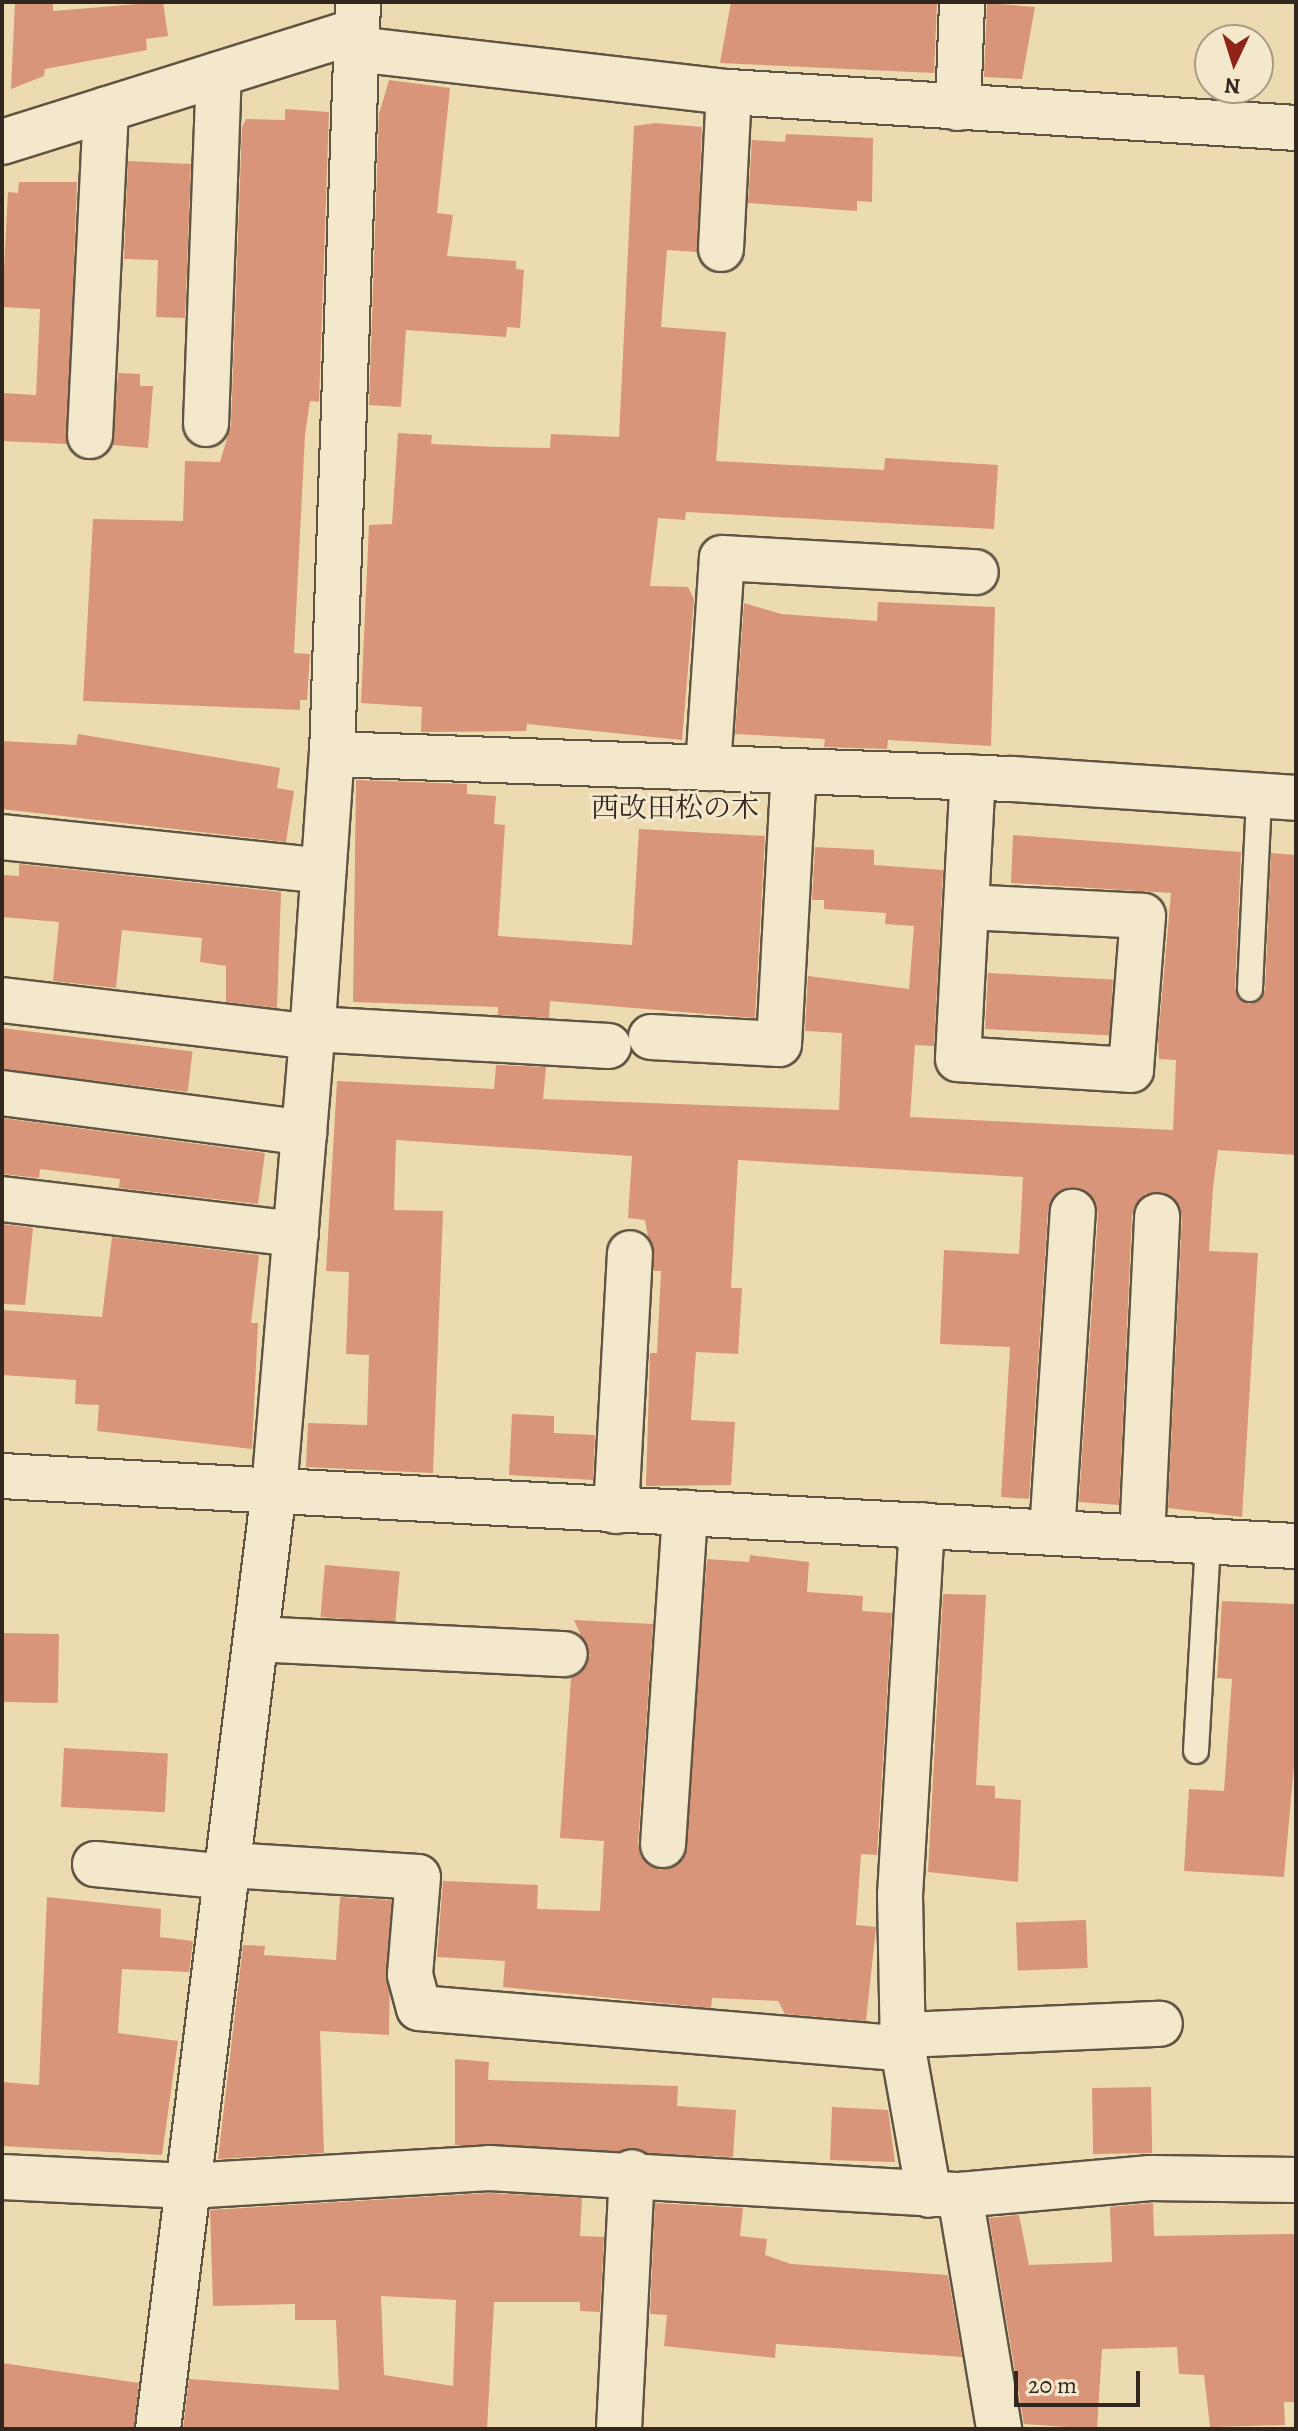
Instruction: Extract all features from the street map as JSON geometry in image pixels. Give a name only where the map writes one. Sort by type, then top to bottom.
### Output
[{"type":"street","points":[[958,108],[962,2]]},
{"type":"street","points":[[2,142],[356,27],[729,92],[1296,128]]},
{"type":"street","points":[[158,2429],[274,1490],[313,1033],[332,754],[356,27]]},
{"type":"street","points":[[206,424],[219,74]]},
{"type":"street","points":[[721,249],[729,92]]},
{"type":"street","points":[[90,436],[106,109]]},
{"type":"street","points":[[708,768],[722,558],[976,572]]},
{"type":"street","points":[[332,754],[973,777],[1277,797]]},
{"type":"street","points":[[651,1037],[779,1044],[794,771]]},
{"type":"street","points":[[966,907],[1143,916],[1131,1070],[958,1059],[966,907],[973,777]]},
{"type":"street","points":[[2,837],[323,871]]},
{"type":"street","points":[[2,1000],[313,1033],[609,1046]]},
{"type":"street","points":[[2,1093],[304,1133]]},
{"type":"street","points":[[2,1199],[296,1234]]},
{"type":"street","points":[[1052,1533],[1073,1212]]},
{"type":"street","points":[[1142,1538],[1157,1216]]},
{"type":"street","points":[[616,1511],[630,1253]]},
{"type":"street","points":[[2,1476],[1296,1546]]},
{"type":"street","points":[[663,1845],[685,1513]]},
{"type":"street","points":[[922,1525],[900,1895],[903,2042],[944,2195],[999,2429]]},
{"type":"street","points":[[256,1639],[565,1654]]},
{"type":"street","points":[[95,1864],[418,1877],[410,1975],[419,2008],[903,2042],[1160,2024]]},
{"type":"street","points":[[2,2177],[188,2186],[489,2168],[632,2172],[944,2195],[1150,2178],[1296,2180]]},
{"type":"street","points":[[619,2429],[632,2172]]},
{"type":"lane","points":[[1250,989],[1277,797]]},
{"type":"lane","points":[[1196,1751],[1208,1541]]},
{"type":"building","points":[[15,2],[53,2],[53,11],[163,2],[168,36],[146,39],[147,50],[45,69],[44,76],[11,89]]},
{"type":"building","points":[[731,2],[937,2],[934,73],[720,63]]},
{"type":"building","points":[[987,3],[1035,7],[1022,79],[984,77]]},
{"type":"building","points":[[389,80],[450,88],[437,213],[453,215],[447,256],[516,261],[516,269],[524,270],[520,328],[507,327],[506,337],[406,330],[401,407],[369,405],[379,114]]},
{"type":"building","points":[[285,109],[329,112],[319,402],[310,401],[305,435],[294,653],[310,654],[307,700],[300,700],[300,710],[83,701],[93,519],[183,521],[185,461],[220,462],[231,425],[242,127],[246,119],[285,120]]},
{"type":"building","points":[[655,123],[702,127],[697,252],[667,250],[661,327],[726,332],[716,461],[884,470],[885,458],[998,465],[994,529],[686,512],[685,520],[658,518],[650,586],[688,587],[694,599],[682,740],[527,724],[526,731],[421,732],[422,707],[361,703],[369,525],[392,524],[398,433],[432,435],[431,444],[550,448],[551,434],[619,437],[634,126]]},
{"type":"building","points":[[786,134],[873,138],[872,202],[857,201],[857,211],[748,203],[752,140],[785,142]]},
{"type":"building","points":[[128,161],[191,164],[185,318],[156,317],[158,260],[124,259]]},
{"type":"building","points":[[19,182],[77,182],[67,444],[2,441],[2,393],[36,395],[40,309],[2,307],[8,192],[18,193]]},
{"type":"building","points":[[118,373],[140,374],[140,386],[153,386],[148,448],[113,445]]},
{"type":"building","points":[[878,602],[995,607],[991,746],[888,740],[887,749],[824,747],[825,739],[735,734],[744,603],[781,614],[877,621]]},
{"type":"building","points":[[78,734],[280,768],[277,788],[294,791],[286,842],[2,809],[2,741],[76,745]]},
{"type":"building","points":[[356,780],[467,784],[467,794],[496,796],[494,824],[505,825],[498,936],[632,945],[639,829],[765,836],[755,1018],[550,1001],[549,1018],[498,1015],[498,1007],[353,1002]]},
{"type":"building","points":[[1013,835],[1241,852],[1235,988],[1249,1004],[1265,990],[1271,853],[1296,855],[1296,1155],[1218,1150],[1213,1187],[1209,1251],[1258,1253],[1242,1517],[1168,1508],[1182,1217],[1170,1195],[1145,1194],[1132,1215],[1119,1505],[1079,1502],[1098,1214],[1087,1192],[1063,1189],[1048,1210],[1029,1499],[1001,1497],[1010,1347],[940,1344],[944,1250],[1019,1254],[1023,1177],[738,1160],[731,1288],[742,1288],[738,1354],[696,1352],[691,1420],[735,1422],[731,1485],[646,1486],[650,1353],[657,1353],[661,1271],[654,1271],[645,1220],[628,1218],[632,1156],[396,1140],[394,1210],[443,1211],[433,1473],[306,1467],[308,1423],[367,1425],[369,1355],[346,1354],[349,1272],[326,1271],[337,1081],[494,1089],[496,1065],[546,1067],[543,1099],[839,1110],[842,1033],[805,1031],[808,976],[909,989],[914,926],[885,924],[886,913],[824,909],[824,900],[812,900],[815,847],[874,850],[874,865],[943,870],[934,1046],[915,1045],[910,1117],[1173,1130],[1176,1060],[1159,1059],[1158,1040],[1171,893],[1011,883]]},
{"type":"building","points":[[19,864],[281,892],[277,1008],[226,1002],[226,966],[200,962],[202,938],[122,930],[116,988],[53,981],[59,922],[2,917],[2,875],[19,876]]},
{"type":"building","points":[[988,973],[1113,980],[1110,1035],[985,1029]]},
{"type":"building","points":[[2,1028],[193,1051],[188,1092],[2,1069]]},
{"type":"building","points":[[2,1118],[265,1153],[258,1204],[119,1188],[120,1179],[40,1169],[39,1178],[2,1174]]},
{"type":"building","points":[[2,1224],[33,1228],[25,1305],[2,1304]]},
{"type":"building","points":[[112,1237],[259,1255],[251,1323],[258,1323],[252,1449],[97,1431],[99,1405],[75,1404],[76,1380],[2,1375],[2,1310],[102,1317]]},
{"type":"building","points":[[512,1414],[554,1416],[554,1433],[595,1435],[593,1480],[509,1475]]},
{"type":"building","points":[[750,1555],[809,1562],[807,1592],[863,1596],[862,1611],[892,1613],[877,1855],[861,1854],[856,1925],[876,1927],[866,2021],[785,2014],[778,2001],[712,1998],[711,2008],[503,1987],[505,1961],[437,1957],[443,1881],[538,1885],[537,1909],[600,1911],[604,1841],[560,1838],[571,1678],[590,1656],[574,1620],[653,1624],[638,1844],[641,1857],[661,1870],[683,1860],[707,1559],[749,1562]]},
{"type":"building","points":[[325,1565],[400,1572],[395,1623],[320,1617]]},
{"type":"building","points":[[943,1594],[986,1595],[976,1785],[995,1786],[995,1798],[1021,1800],[1018,1882],[928,1872]]},
{"type":"building","points":[[1222,1601],[1296,1604],[1296,1743],[1284,1877],[1184,1871],[1189,1789],[1224,1791],[1232,1679],[1217,1678]]},
{"type":"building","points":[[3,1633],[59,1634],[58,1703],[2,1702]]},
{"type":"building","points":[[64,1748],[168,1753],[165,1812],[61,1807]]},
{"type":"building","points":[[47,1897],[161,1909],[160,1937],[193,1941],[189,1972],[122,1969],[118,2033],[178,2041],[162,2155],[2,2146],[2,2082],[39,2085]]},
{"type":"building","points":[[340,1897],[391,1900],[389,2035],[320,2031],[324,2153],[218,2159],[243,1945],[265,1946],[264,1955],[336,1960]]},
{"type":"building","points":[[1086,1920],[1088,1968],[1018,1970],[1016,1922]]},
{"type":"building","points":[[455,2059],[489,2062],[488,2080],[678,2086],[677,2106],[736,2110],[733,2157],[455,2145]]},
{"type":"building","points":[[1151,2087],[1152,2153],[1093,2154],[1092,2088]]},
{"type":"building","points":[[832,2107],[888,2110],[895,2162],[830,2160]]},
{"type":"building","points":[[489,2193],[582,2198],[580,2236],[604,2237],[600,2312],[580,2311],[580,2302],[494,2302],[487,2429],[183,2429],[189,2379],[339,2390],[336,2320],[295,2320],[295,2304],[213,2306],[210,2210]],"holes":[[[381,2296],[456,2300],[453,2386],[384,2375]]]},
{"type":"building","points":[[655,2203],[743,2208],[740,2236],[767,2239],[765,2255],[791,2264],[948,2275],[962,2357],[776,2344],[775,2358],[664,2346],[667,2315],[650,2314]]},
{"type":"building","points":[[1153,2203],[1154,2236],[1296,2234],[1296,2402],[1284,2402],[1285,2425],[1210,2427],[1204,2375],[1179,2374],[1177,2347],[1102,2349],[1097,2429],[1024,2424],[989,2218],[1019,2215],[1029,2265],[1112,2262],[1110,2207]]},
{"type":"building","points":[[2,2363],[139,2383],[134,2429],[2,2429]]},
{"type":"district","name":"西改田松の木","points":[[675,808]]}]
